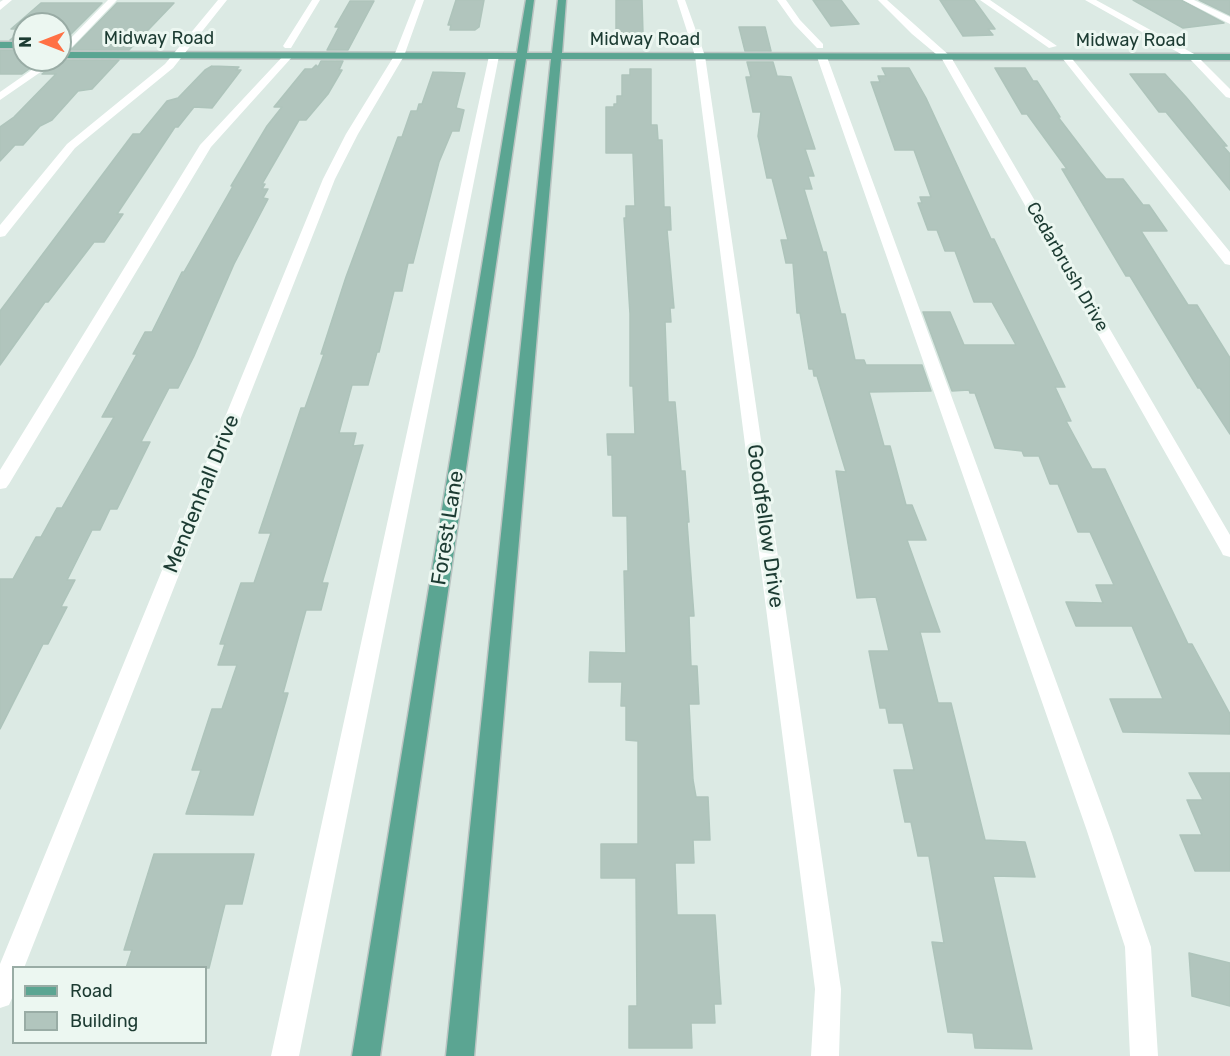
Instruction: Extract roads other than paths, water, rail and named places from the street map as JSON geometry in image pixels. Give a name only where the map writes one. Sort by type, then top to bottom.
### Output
[{"type":"main road","name":"Forest Lane","points":[[366,1056],[530,0]]},
{"type":"main road","points":[[460,1056],[562,0]]},
{"type":"main road","name":"Midway Road","points":[[72,45],[187,45],[288,51]]},
{"type":"main road","name":"Midway Road","points":[[821,52],[932,46],[1230,46]]},
{"type":"main road","name":"Midway Road","points":[[72,55],[179,56],[288,51],[698,51],[821,52],[946,57],[1230,57]]},
{"type":"main road","name":"Midway Road","points":[[401,51],[494,56],[522,51]]},
{"type":"street","points":[[0,7],[8,0]]},
{"type":"street","points":[[72,38],[113,0]]},
{"type":"street","points":[[0,233],[71,146],[179,56],[223,0]]},
{"type":"street","points":[[0,484],[206,145],[288,51],[316,0]]},
{"type":"street","name":"Mendenhall Drive","points":[[12,966],[329,179],[352,134],[401,51],[420,0]]},
{"type":"street","name":"Goodfellow Drive","points":[[681,0],[698,51],[828,989],[825,1056]]},
{"type":"street","points":[[781,0],[821,52],[1099,831],[1138,947],[1144,1056]]},
{"type":"street","name":"Cedarbrush Drive","points":[[882,0],[946,57],[1230,551]]},
{"type":"street","points":[[984,0],[1052,46]]},
{"type":"street","points":[[1089,0],[1193,57],[1230,95]]},
{"type":"street","points":[[1187,0],[1230,21]]},
{"type":"street","points":[[285,1056],[494,56]]},
{"type":"street","points":[[1066,57],[1230,261]]},
{"type":"street","points":[[0,97],[36,72]]},
{"type":"street","name":"Mendenhall Drive","points":[[0,996],[12,966]]}]
